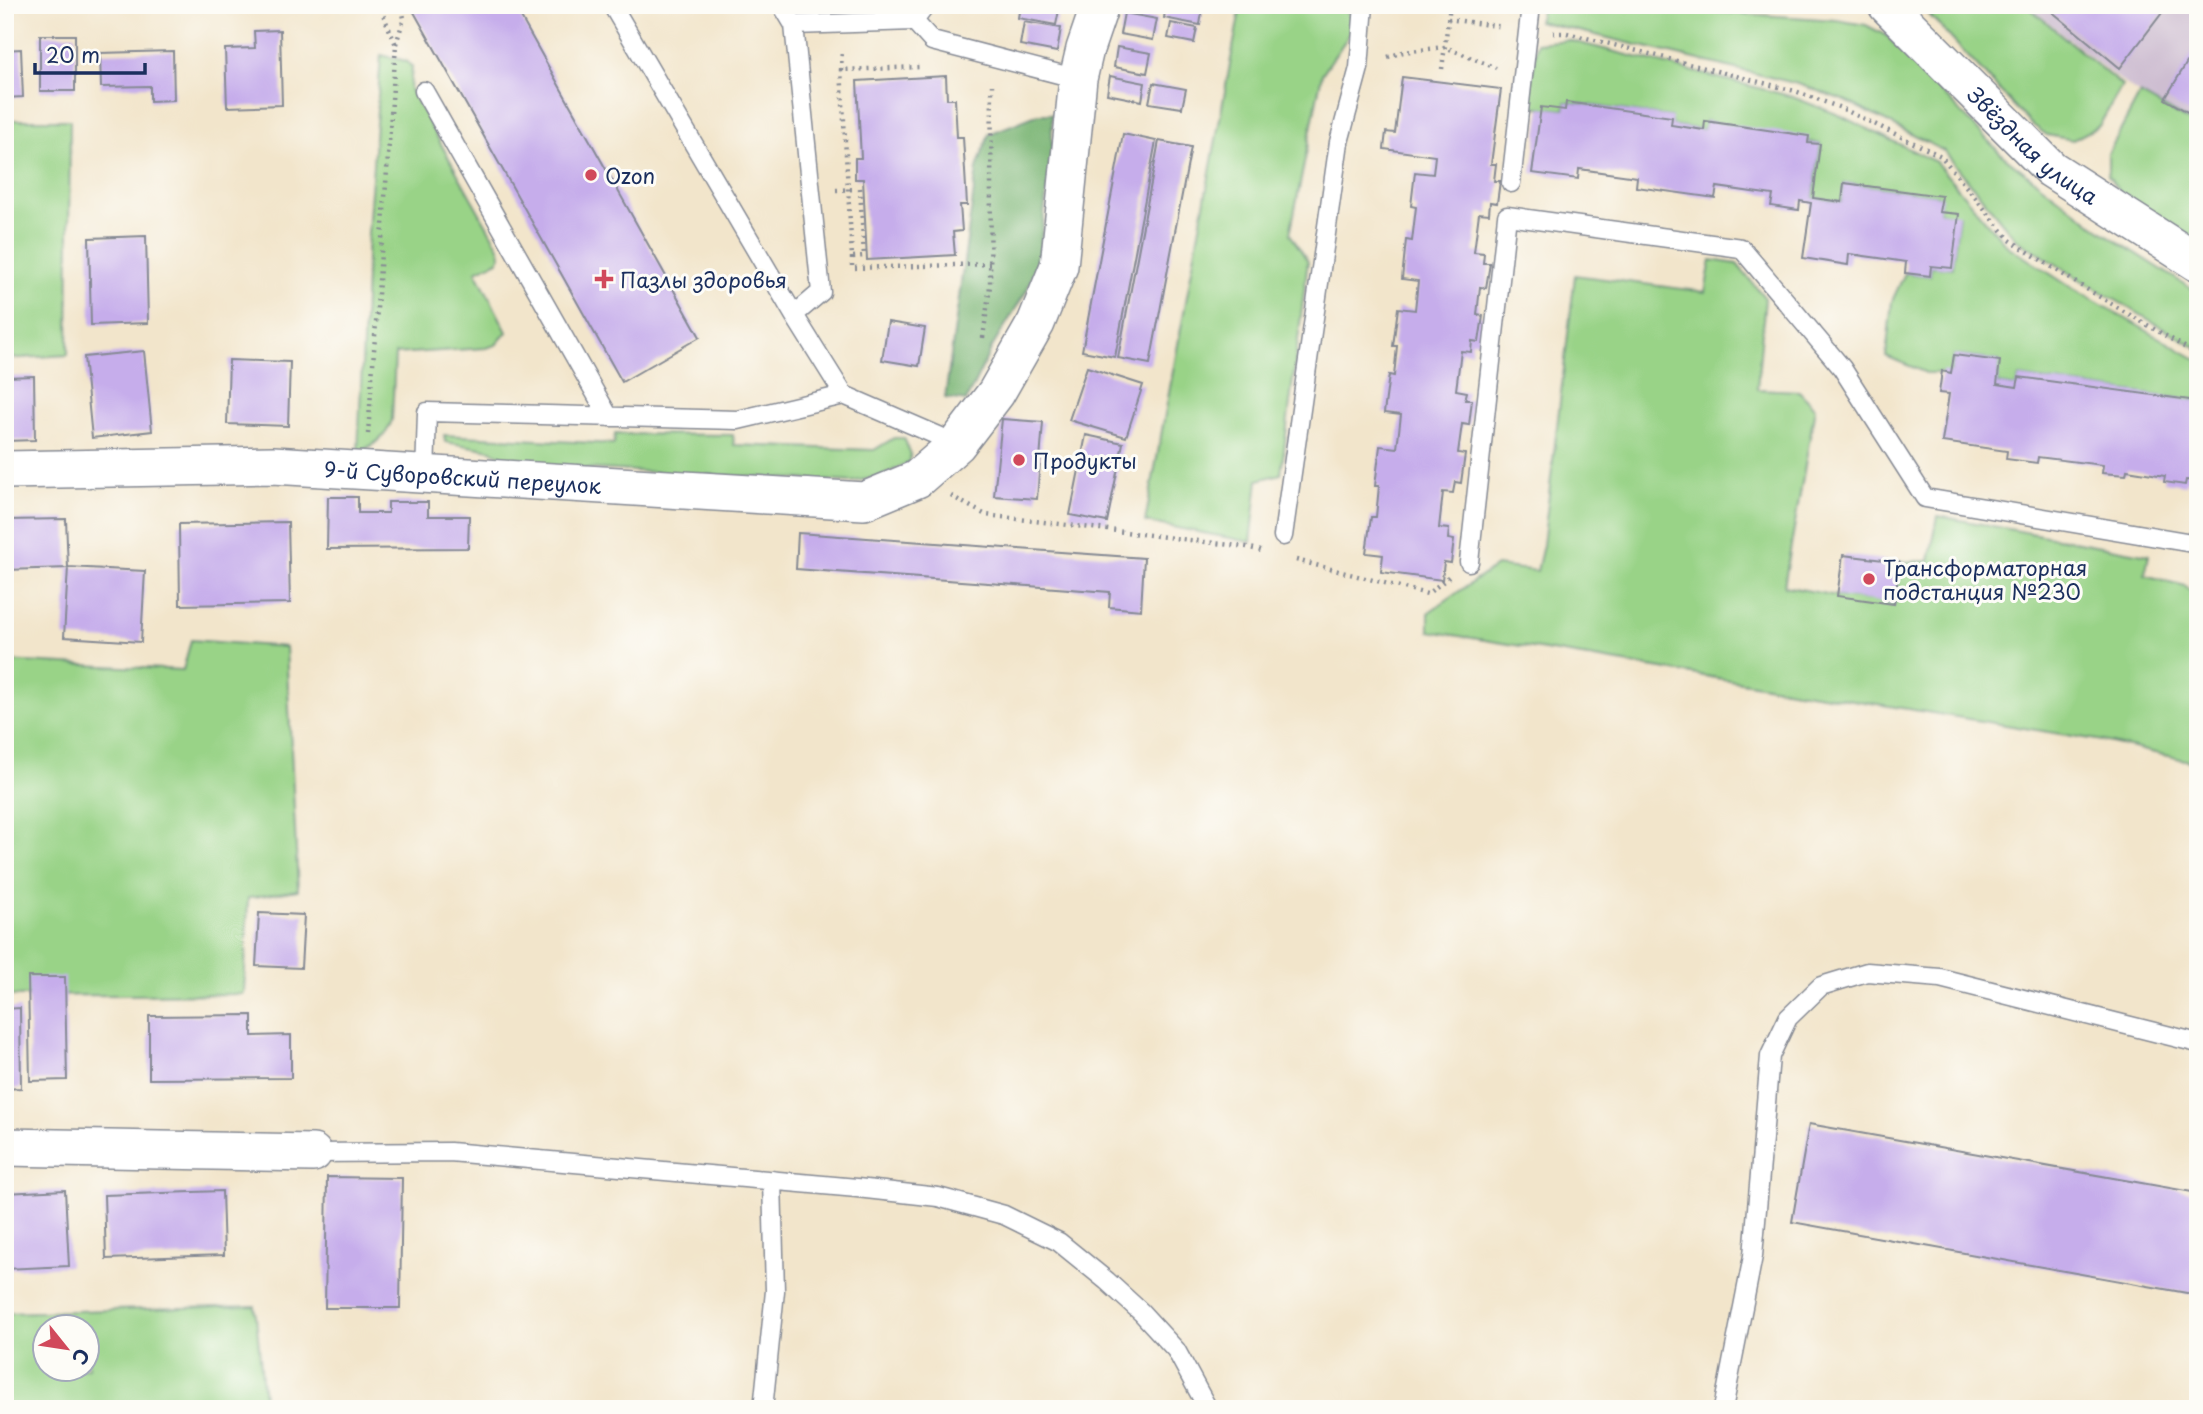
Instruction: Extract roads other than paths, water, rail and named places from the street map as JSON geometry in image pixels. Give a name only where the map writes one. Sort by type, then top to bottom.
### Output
[{"type":"street","name":"9-й Суворовский переулок","points":[[5,470],[273,465],[864,501],[917,479],[957,444],[996,393],[1036,323],[1059,266],[1078,79],[1099,5]]},
{"type":"street","name":"Звёздная улица","points":[[1887,5],[2051,169],[2198,263]]},
{"type":"street","points":[[5,1147],[313,1153]]},
{"type":"lane","points":[[612,5],[844,395],[957,444]]},
{"type":"lane","points":[[782,5],[794,25],[821,292],[794,315]]},
{"type":"lane","points":[[914,21],[926,5]]},
{"type":"lane","points":[[1283,536],[1339,142],[1359,68],[1364,5]]},
{"type":"lane","points":[[1511,183],[1531,5]]},
{"type":"lane","points":[[794,25],[914,21],[932,41],[1078,79]]},
{"type":"lane","points":[[424,91],[609,417]]},
{"type":"lane","points":[[1469,562],[1507,216],[1741,248],[1842,368],[1925,498],[2198,544]]},
{"type":"lane","points":[[425,476],[427,412],[738,419],[844,395]]},
{"type":"lane","points":[[1723,1409],[1752,1256],[1770,1056],[1788,1018],[1821,986],[1867,972],[1940,978],[2198,1043]]},
{"type":"lane","points":[[313,1153],[450,1152],[772,1180],[938,1197],[1004,1215],[1059,1242],[1124,1296],[1176,1350],[1208,1409]]},
{"type":"lane","points":[[762,1409],[775,1291],[772,1180]]},
{"type":"place","name":"Ozon","points":[[591,175]]},
{"type":"place","name":"Пазлы здоровья","points":[[604,279]]},
{"type":"place","name":"Продукты","points":[[1019,460]]},
{"type":"place","name":"Трансформаторная подстанция №230","points":[[1869,579]]}]
